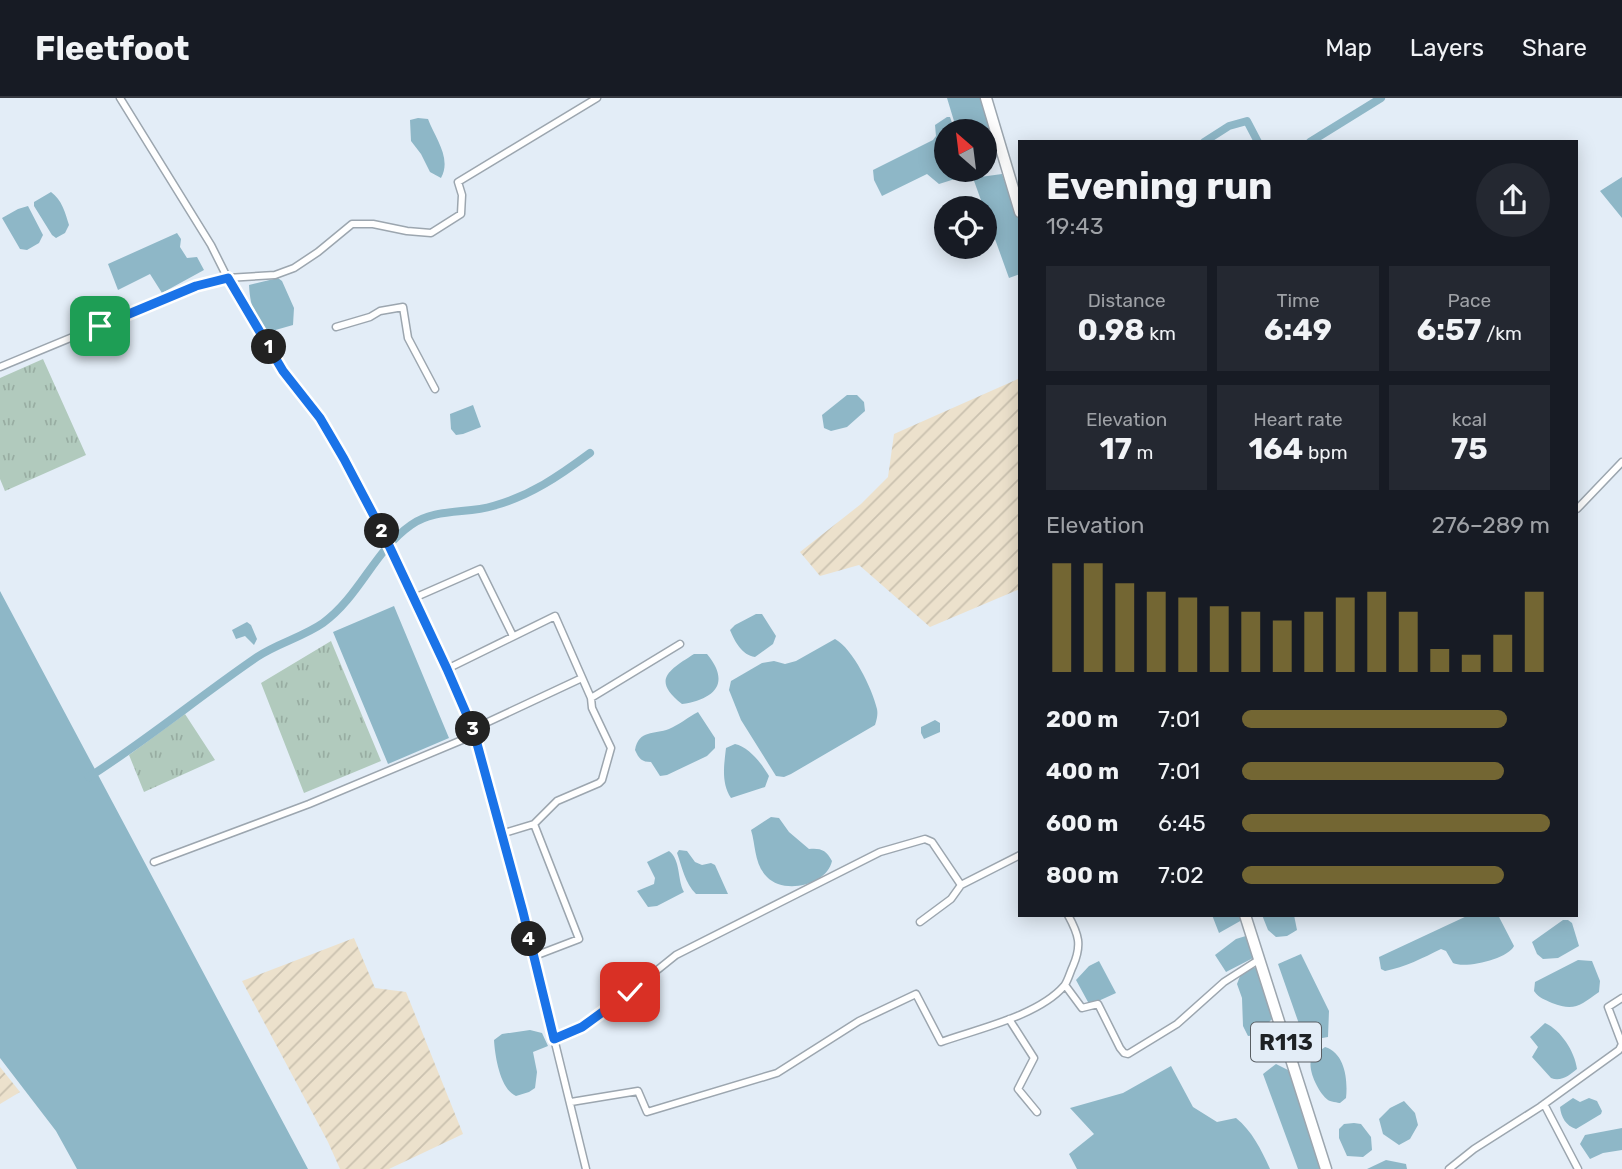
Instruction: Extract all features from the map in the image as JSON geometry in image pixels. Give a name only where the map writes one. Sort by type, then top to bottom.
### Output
[{"type":"main road","points":[[986,98],[1018,205]]},
{"type":"main road","name":"R113","points":[[1246,917],[1326,1169]]},
{"type":"street","points":[[120,98],[211,245],[283,371],[320,418],[384,535],[447,669],[474,732],[571,1102],[586,1169]]},
{"type":"street","points":[[0,367],[196,286],[228,278],[275,275],[294,268],[318,253],[352,225],[373,224],[431,233],[461,214],[462,195],[458,182],[597,98]]},
{"type":"street","points":[[336,327],[370,317],[380,311],[403,307],[408,338],[435,389]]},
{"type":"street","points":[[1578,508],[1622,462]]},
{"type":"street","points":[[414,598],[480,569],[513,636]]},
{"type":"street","points":[[447,669],[555,617],[592,698],[592,708],[611,748],[604,777],[599,783],[557,801],[534,824],[502,834]]},
{"type":"street","points":[[592,698],[680,643]]},
{"type":"street","points":[[154,862],[309,804],[474,732],[582,678]]},
{"type":"street","points":[[532,957],[579,939],[534,824]]},
{"type":"street","points":[[554,1039],[582,1027],[676,955],[880,852],[925,839],[932,842],[961,885]]},
{"type":"street","points":[[920,922],[951,899],[961,885],[1018,856]]},
{"type":"street","points":[[571,1102],[638,1091],[646,1112],[744,1084],[777,1073],[859,1021],[916,994],[941,1042],[1009,1019],[1047,1000],[1065,985],[1080,950],[1076,929],[1069,917]]},
{"type":"street","points":[[1065,985],[1082,1008],[1098,1004],[1124,1054],[1128,1054],[1177,1024],[1224,982],[1260,959]]},
{"type":"street","points":[[1449,1169],[1621,1047],[1608,1007],[1622,998]]},
{"type":"street","points":[[1009,1019],[1034,1058],[1018,1089],[1037,1112]]},
{"type":"street","points":[[1544,1104],[1577,1169]]},
{"type":"shaded area","points":[[1018,379],[1018,590],[930,627],[859,565],[820,576],[800,552],[861,504],[888,477],[894,434]]},
{"type":"shaded area","points":[[354,938],[375,988],[406,992],[463,1134],[389,1169],[340,1169],[242,981]]},
{"type":"shaded area","points":[[0,1067],[20,1092],[0,1104]]},
{"type":"green space","points":[[43,359],[86,455],[5,491],[0,479],[0,378]]},
{"type":"green space","points":[[331,641],[381,761],[304,793],[261,683]]},
{"type":"green space","points":[[185,714],[215,760],[144,792],[129,755]]},
{"type":"water","points":[[947,98],[982,98],[989,119],[953,119]]},
{"type":"water","points":[[428,119],[441,148],[445,163],[441,178],[430,172],[411,141],[410,120]]},
{"type":"water","points":[[933,140],[934,180],[927,174],[882,196],[874,180],[873,170]]},
{"type":"water","points":[[1002,174],[1018,217],[1018,275],[1009,278],[997,245],[997,196],[979,196],[974,182],[998,182],[998,175]]},
{"type":"water","points":[[1622,177],[1622,218],[1600,191]]},
{"type":"water","points":[[51,192],[60,203],[69,225],[65,233],[56,238],[34,206],[34,202]]},
{"type":"water","points":[[28,206],[43,235],[39,243],[27,250],[20,249],[2,218]]},
{"type":"water","points":[[177,233],[181,239],[180,247],[187,258],[197,257],[204,270],[162,293],[150,274],[118,290],[108,264]]},
{"type":"water","points":[[278,278],[282,281],[294,308],[293,325],[265,333],[253,310],[249,285]]},
{"type":"water","points":[[847,395],[857,395],[864,402],[865,411],[847,427],[831,431],[824,428],[822,415]]},
{"type":"water","points":[[473,405],[481,427],[456,435],[451,429],[450,414]]},
{"type":"water","points":[[0,591],[308,1169],[77,1169],[56,1131],[0,1058]]},
{"type":"water","points":[[394,606],[449,738],[388,764],[333,632]]},
{"type":"water","points":[[756,614],[762,614],[776,636],[773,644],[755,657],[743,651],[730,630]]},
{"type":"water","points":[[247,622],[257,639],[254,645],[245,636],[236,639],[232,630]]},
{"type":"water","points":[[835,639],[855,660],[866,680],[877,709],[875,725],[791,774],[776,776],[741,720],[729,690],[731,681],[762,663],[774,661],[785,664],[796,661]]},
{"type":"water","points":[[694,654],[707,654],[718,673],[718,681],[711,694],[682,704],[667,688],[667,676],[677,665]]},
{"type":"water","points":[[698,712],[715,738],[715,748],[707,756],[660,776],[651,762],[643,761],[638,756],[635,750],[637,743],[644,736],[669,729]]},
{"type":"water","points":[[935,720],[940,723],[940,732],[924,739],[921,727]]},
{"type":"water","points":[[735,744],[750,752],[769,776],[765,787],[731,798],[724,780],[725,761],[726,748]]},
{"type":"water","points":[[771,817],[779,818],[789,832],[809,849],[820,849],[828,854],[832,861],[822,876],[804,885],[794,886],[774,882],[767,877],[758,861],[751,830]]},
{"type":"water","points":[[679,850],[687,851],[695,862],[702,865],[715,865],[728,894],[696,894],[684,875],[677,853]]},
{"type":"water","points":[[669,851],[677,864],[684,892],[657,906],[648,907],[637,891],[654,884],[655,878],[647,862]]},
{"type":"water","points":[[1213,917],[1241,917],[1242,920],[1219,933]]},
{"type":"water","points":[[1263,917],[1294,917],[1297,930],[1287,936],[1276,937],[1268,930]]},
{"type":"water","points":[[1465,917],[1499,917],[1514,946],[1495,959],[1467,965],[1453,963],[1446,951],[1441,949],[1385,971],[1381,969],[1379,957]]},
{"type":"water","points":[[1563,920],[1572,923],[1579,946],[1558,958],[1543,959],[1537,954],[1532,942]]},
{"type":"water","points":[[1249,935],[1255,957],[1226,972],[1215,955],[1236,939]]},
{"type":"water","points":[[1301,954],[1329,1011],[1328,1037],[1305,1041],[1278,964]]},
{"type":"water","points":[[1578,960],[1592,961],[1600,981],[1599,992],[1582,1004],[1560,1006],[1544,1000],[1534,991],[1535,982]]},
{"type":"water","points":[[1099,961],[1116,993],[1094,1003],[1088,1002],[1076,980],[1089,966]]},
{"type":"water","points":[[1252,968],[1257,968],[1274,1017],[1257,1035],[1248,1036],[1243,1026],[1242,998],[1237,984],[1240,976]]},
{"type":"water","points":[[1545,1023],[1562,1036],[1576,1062],[1577,1069],[1568,1076],[1551,1078],[1532,1057],[1538,1047],[1530,1037]]},
{"type":"water","points":[[530,1030],[542,1033],[548,1046],[533,1052],[537,1072],[535,1088],[516,1096],[502,1079],[494,1040],[502,1034]]},
{"type":"water","points":[[1325,1047],[1337,1055],[1344,1068],[1346,1098],[1340,1103],[1324,1097],[1312,1074],[1312,1058]]},
{"type":"water","points":[[1276,1064],[1292,1072],[1324,1169],[1298,1169],[1263,1074]]},
{"type":"water","points":[[1171,1066],[1193,1107],[1217,1122],[1236,1118],[1256,1141],[1270,1169],[1077,1169],[1069,1154],[1094,1134],[1070,1108],[1123,1093]]},
{"type":"water","points":[[1573,1098],[1580,1102],[1589,1098],[1597,1101],[1601,1114],[1576,1129],[1572,1128],[1565,1121],[1560,1107]]},
{"type":"water","points":[[1404,1101],[1415,1113],[1418,1125],[1410,1139],[1399,1145],[1383,1134],[1379,1119],[1390,1108]]},
{"type":"water","points":[[1344,1124],[1361,1124],[1371,1137],[1372,1150],[1363,1157],[1347,1156],[1339,1138],[1339,1129]]},
{"type":"water","points":[[1622,1128],[1622,1150],[1603,1153],[1590,1159],[1580,1144],[1585,1135]]},
{"type":"water","points":[[1386,1160],[1406,1164],[1407,1169],[1367,1169]]},
{"type":"waterway","points":[[1313,140],[1381,98]]},
{"type":"waterway","points":[[1207,140],[1229,126],[1247,121],[1257,140]]},
{"type":"waterway","points":[[89,777],[257,657],[323,623],[347,600],[387,547],[411,525],[430,516],[507,502],[532,491],[590,453]]},
{"type":"route","points":[[100,326],[196,286],[228,278],[283,371],[320,418],[365,497],[473,729],[523,912],[554,1039],[582,1027],[630,992]]}]
